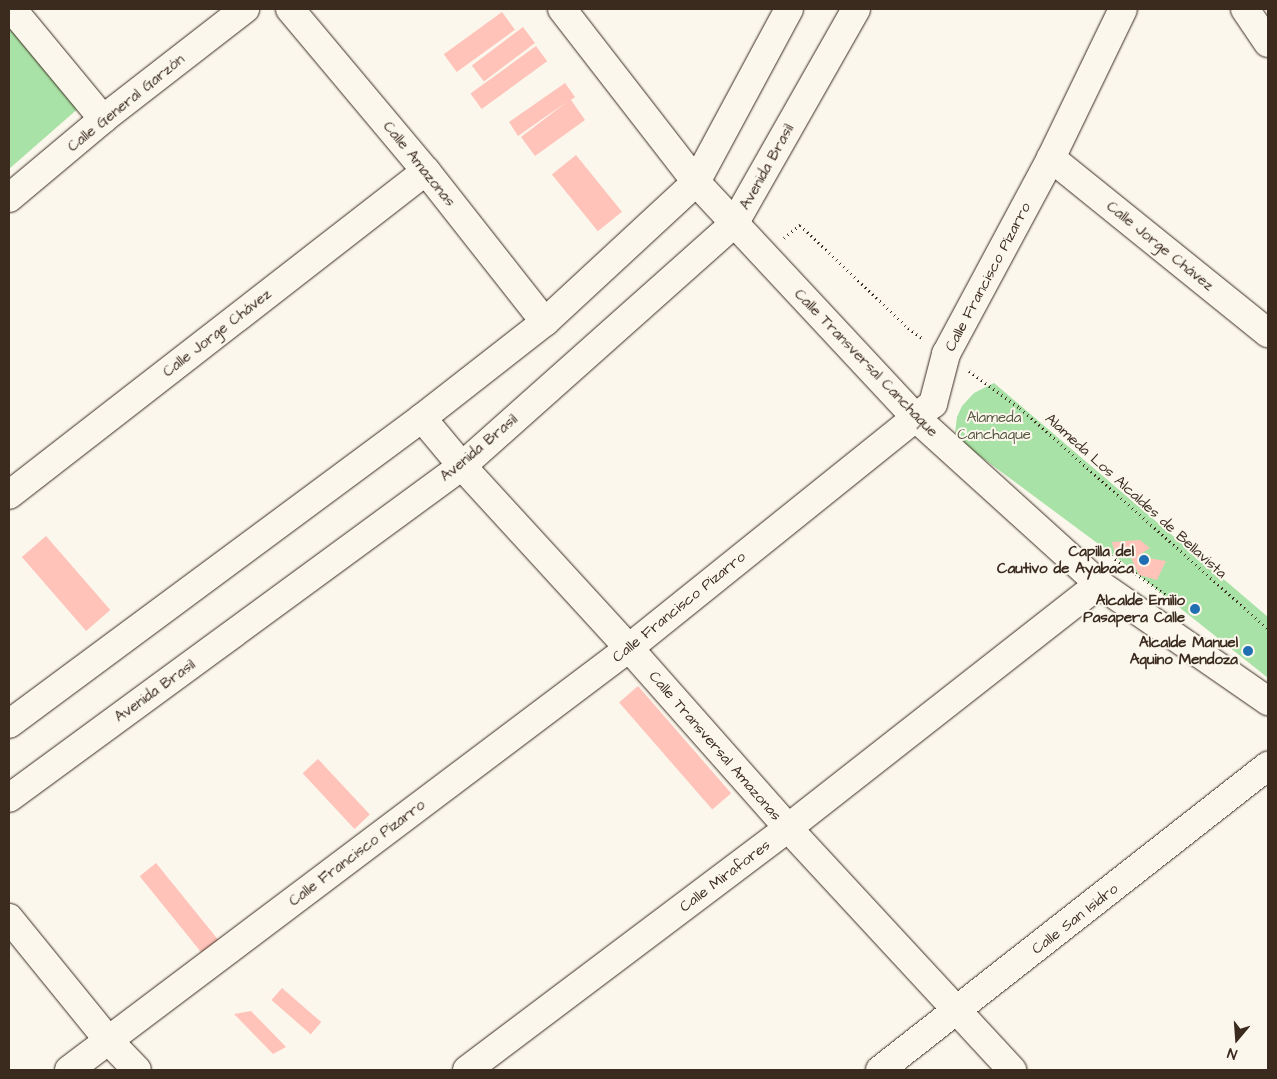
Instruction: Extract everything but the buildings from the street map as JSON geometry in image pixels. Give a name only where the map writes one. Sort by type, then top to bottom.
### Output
[{"type":"street","points":[[12,9],[103,119]]},
{"type":"street","name":"Calle General Garzón","points":[[9,198],[103,119],[245,9]]},
{"type":"street","name":"Calle Transversal Canchaque","points":[[562,9],[696,182],[915,417],[1099,584],[1268,701]]},
{"type":"street","points":[[9,724],[422,418],[545,322],[696,182],[789,9]]},
{"type":"street","name":"Avenida Brasil","points":[[9,798],[462,466],[734,224],[856,9]]},
{"type":"street","name":"Calle Francisco Pizarro","points":[[69,1070],[629,648],[933,404],[946,354],[1051,158],[1123,9]]},
{"type":"street","points":[[1245,9],[1268,43]]},
{"type":"street","name":"Calle Amazonas","points":[[304,14],[545,322]]},
{"type":"street","name":"Calle Jorge Chávez","points":[[1051,158],[1268,333]]},
{"type":"street","name":"Calle Jorge Chávez","points":[[9,495],[426,171]]},
{"type":"street","name":"Calle Transversal Amazonas","points":[[422,418],[462,466],[629,648],[788,828],[1012,1070]]},
{"type":"street","name":"Calle Mirafores","points":[[466,1070],[788,828],[1099,584]]},
{"type":"street","name":"Calle San Isidro","points":[[880,1070],[958,1012],[1268,766]]},
{"type":"street","points":[[9,918],[109,1041],[137,1070]]},
{"type":"path","name":"Alameda Los Alcaldes de Bellavista","points":[[778,243],[800,225],[908,328],[1020,408],[1268,629]]},
{"type":"path","points":[[1105,551],[1180,606]]},
{"type":"green space","points":[[9,19],[81,106],[9,169]]},
{"type":"green space","name":"Alameda Canchaque","points":[[994,383],[1268,617],[1268,678],[1116,557],[961,442],[955,433],[957,417],[962,406],[974,393]]},
{"type":"place","name":"Capilla del Cautivo de Ayabaca","points":[[1144,560]]},
{"type":"place","name":"Alcalde Emilio Pasapera Calle","points":[[1195,609]]},
{"type":"place","name":"Alcalde Manuel Aquino Mendoza","points":[[1248,651]]}]
